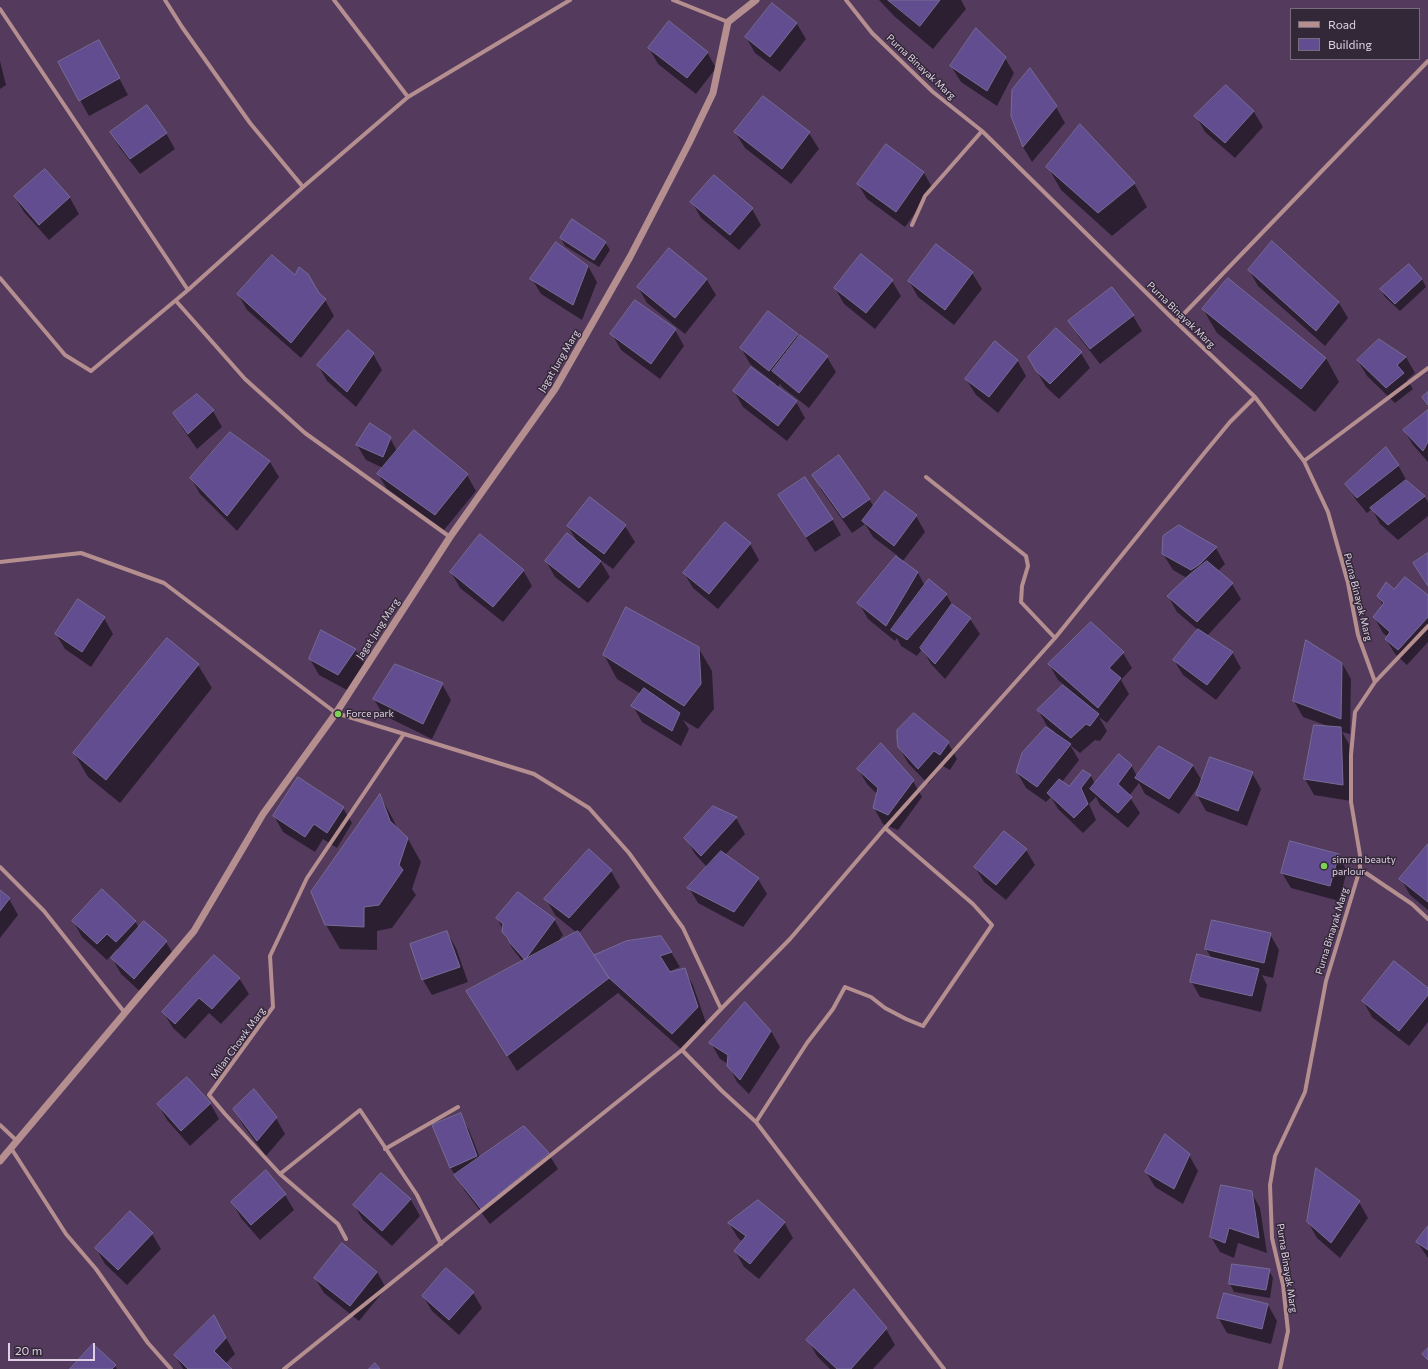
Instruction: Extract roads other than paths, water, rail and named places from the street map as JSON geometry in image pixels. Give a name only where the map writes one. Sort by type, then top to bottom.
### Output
[{"type":"street","points":[[165,0],[182,27],[250,123],[303,187]]},
{"type":"street","points":[[334,0],[408,97]]},
{"type":"street","points":[[0,278],[64,355],[90,371],[176,301],[303,187],[408,97],[570,0]]},
{"type":"street","points":[[673,0],[728,22],[756,0]]},
{"type":"street","name":"Purna Binayak Marg","points":[[846,0],[872,33],[933,92],[982,131],[1176,322],[1255,397],[1304,461],[1328,512],[1348,583],[1358,635],[1374,682],[1355,712],[1351,755],[1351,802],[1360,855],[1360,869],[1326,981],[1305,1092],[1275,1156],[1270,1185],[1272,1238],[1283,1285],[1288,1331],[1280,1369]]},
{"type":"street","points":[[0,9],[188,290]]},
{"type":"street","name":"Jagat Jung Marg","points":[[0,1161],[194,931],[263,814],[336,713],[450,537],[555,389],[633,250],[689,144],[713,93],[728,22]]},
{"type":"street","points":[[1176,322],[1428,61]]},
{"type":"street","points":[[912,225],[925,196],[982,131]]},
{"type":"street","points":[[176,301],[245,379],[305,434],[450,537]]},
{"type":"street","points":[[1304,461],[1428,368]]},
{"type":"street","points":[[284,1369],[682,1050],[790,939],[885,828],[1055,638],[1230,422],[1255,397]]},
{"type":"street","points":[[926,477],[1026,556],[1028,566],[1022,586],[1021,602],[1055,638]]},
{"type":"street","points":[[0,562],[81,554],[164,583],[336,713],[534,774],[589,808],[629,853],[683,928],[721,1009]]},
{"type":"street","points":[[1374,682],[1428,626]]},
{"type":"street","name":"Milan Chowk Marg","points":[[280,1174],[209,1095],[273,1007],[270,956],[307,878],[404,734]]},
{"type":"street","points":[[756,1122],[807,1043],[833,1008],[845,987],[871,996],[885,1008],[924,1026],[992,925],[973,904],[885,828]]},
{"type":"street","points":[[0,867],[44,911],[125,1013]]},
{"type":"street","points":[[1360,869],[1412,904],[1428,919]]},
{"type":"street","points":[[682,1050],[722,1091],[756,1122],[944,1369]]},
{"type":"street","points":[[385,1148],[458,1107]]},
{"type":"street","points":[[346,1239],[338,1224],[280,1174],[360,1110],[417,1195],[441,1244]]},
{"type":"street","points":[[0,1125],[17,1141]]},
{"type":"street","points":[[11,1148],[66,1234],[96,1269],[148,1343],[171,1369]]},
{"type":"place","name":"Force park","points":[[338,714]]},
{"type":"place","name":"simran beauty parlour","points":[[1324,866]]}]
